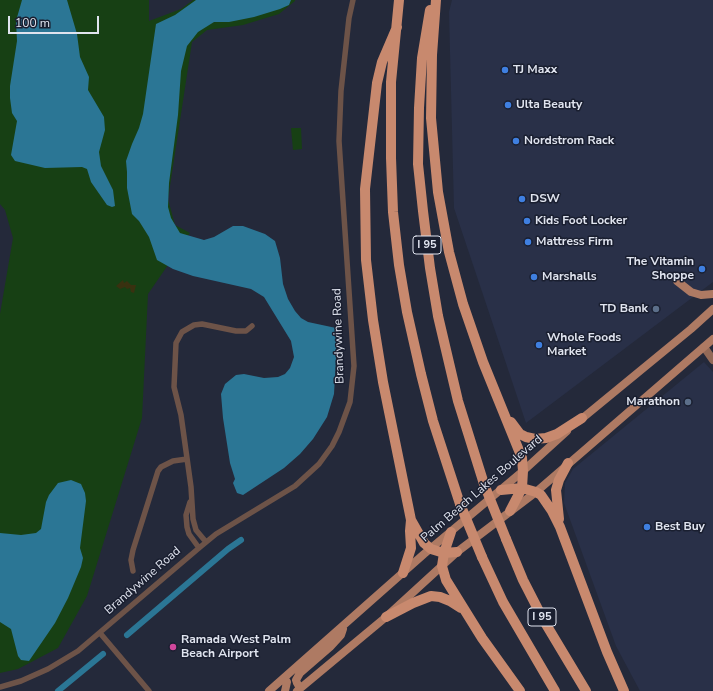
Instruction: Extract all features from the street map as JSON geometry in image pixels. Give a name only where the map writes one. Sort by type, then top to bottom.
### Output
[{"type":"highway","name":"I 95","points":[[399,0],[391,82],[390,158],[393,212],[399,265],[407,312],[428,401],[460,504],[503,602],[555,691]]},
{"type":"highway","name":"I 95","points":[[431,0],[422,58],[418,164],[430,268],[438,316],[458,401],[484,484],[523,580],[544,621],[586,691]]},
{"type":"highway","points":[[436,0],[432,55],[431,118],[438,192],[449,252],[463,304],[483,362],[522,458],[522,488],[510,512]]},
{"type":"highway","points":[[397,27],[382,62],[377,83],[365,189],[365,224],[366,260],[373,320],[411,520],[411,548],[403,573]]},
{"type":"highway","points":[[503,410],[520,434],[535,439],[546,438],[557,434],[582,418]]},
{"type":"highway","points":[[560,527],[556,490],[559,480],[568,463]]},
{"type":"highway","points":[[501,490],[522,488],[536,492],[541,495],[552,511],[560,527],[624,691]]},
{"type":"highway","points":[[411,520],[424,543],[431,549],[444,553],[457,552]]},
{"type":"highway","points":[[451,532],[444,553],[442,566],[446,580],[482,638],[520,691]]},
{"type":"highway","points":[[386,618],[413,603],[431,596],[440,597],[450,601],[464,610]]},
{"type":"main road","points":[[677,281],[691,292],[701,295],[713,294]]},
{"type":"main road","name":"Palm Beach Lakes Boulevard","points":[[269,691],[582,418],[713,310]]},
{"type":"main road","points":[[346,623],[341,634],[330,647],[300,673],[296,680],[298,690],[386,618],[457,552],[536,492],[713,339]]},
{"type":"main road","points":[[284,678],[287,682],[285,691]]},
{"type":"street","name":"Brandywine Road","points":[[0,687],[20,681],[48,669],[78,651],[206,542],[225,528],[295,486],[319,464],[332,446],[350,402],[354,366],[339,141],[341,91],[349,18],[353,0]]},
{"type":"street","points":[[206,542],[201,537],[194,525],[181,415],[174,387],[176,348],[178,339],[186,329],[198,324],[236,331],[246,331],[252,326]]},
{"type":"street","points":[[704,347],[713,360]]},
{"type":"street","points":[[133,571],[131,560],[132,550],[158,471],[161,467],[173,461],[187,459]]},
{"type":"street","points":[[192,498],[187,510],[186,521],[189,534],[199,548]]},
{"type":"street","points":[[100,633],[149,691]]},
{"type":"shaded area","points":[[22,0],[67,0],[77,34],[80,57],[89,77],[88,90],[104,117],[105,130],[99,152],[101,166],[113,190],[115,206],[112,207],[107,205],[91,182],[87,169],[82,167],[45,168],[15,161],[11,155],[17,121],[12,113],[10,86],[17,41],[16,21]]},
{"type":"shaded area","points":[[196,0],[291,0],[289,5],[254,17],[229,22],[214,22],[198,32],[187,46],[181,71],[178,115],[169,183],[168,207],[171,218],[180,233],[204,240],[214,237],[233,226],[243,226],[265,234],[275,241],[280,258],[283,284],[288,299],[295,311],[301,318],[308,322],[336,328],[334,394],[327,417],[313,439],[300,454],[284,468],[243,495],[237,493],[233,483],[235,479],[230,463],[221,394],[225,384],[236,375],[244,374],[264,378],[278,377],[285,374],[290,368],[294,357],[291,341],[264,297],[251,289],[193,276],[173,269],[157,260],[149,237],[139,221],[132,214],[127,188],[126,161],[143,114],[156,24],[175,15]]},
{"type":"shaded area","points":[[452,0],[713,0],[713,282],[526,423],[454,208],[449,12]]},
{"type":"shaded area","points":[[704,362],[713,372],[713,691],[640,691],[616,646],[564,503],[565,483],[573,469]]},
{"type":"shaded area","points":[[71,480],[81,484],[85,493],[86,501],[80,548],[83,558],[81,567],[68,598],[55,623],[29,661],[21,660],[18,656],[11,629],[0,622],[0,533],[21,535],[36,533],[41,529],[46,502],[49,495],[58,483]]},
{"type":"green space","points":[[0,0],[149,0],[149,21],[181,9],[193,0],[295,1],[279,14],[243,25],[207,30],[192,42],[168,199],[175,225],[190,233],[148,294],[142,418],[87,596],[58,648],[18,669],[0,673],[0,314],[13,238],[5,210],[0,204]]},
{"type":"green space","points":[[291,128],[301,128],[302,149],[293,150]]},
{"type":"sand","points":[[123,280],[124,283],[127,281],[131,285],[136,285],[134,293],[131,292],[130,288],[127,289],[125,287],[120,289],[116,286]]},
{"type":"waterway","points":[[127,635],[228,549],[241,540]]},
{"type":"waterway","points":[[58,691],[103,654]]},
{"type":"place","name":"TJ Maxx","points":[[505,70]]},
{"type":"place","name":"Ulta Beauty","points":[[508,105]]},
{"type":"place","name":"Nordstrom Rack","points":[[516,141]]},
{"type":"place","name":"DSW","points":[[522,199]]},
{"type":"place","name":"Kids Foot Locker","points":[[527,221]]},
{"type":"place","name":"Mattress Firm","points":[[528,242]]},
{"type":"place","name":"The Vitamin Shoppe","points":[[702,269]]},
{"type":"place","name":"Marshalls","points":[[534,277]]},
{"type":"place","name":"TD Bank","points":[[656,309]]},
{"type":"place","name":"Whole Foods Market","points":[[539,345]]},
{"type":"place","name":"Marathon","points":[[688,402]]},
{"type":"place","name":"Best Buy","points":[[647,527]]},
{"type":"place","name":"Ramada West Palm Beach Airport","points":[[173,647]]}]
